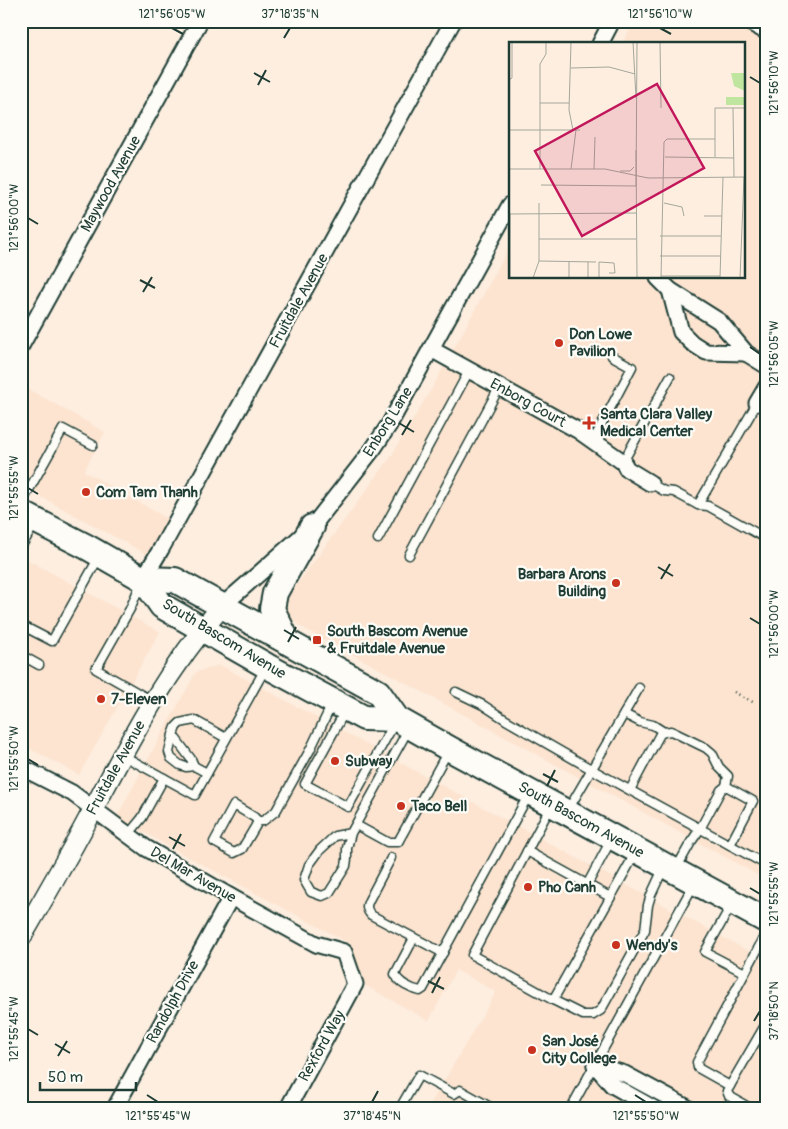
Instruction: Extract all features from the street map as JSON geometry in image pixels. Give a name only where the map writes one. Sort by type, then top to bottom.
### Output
[{"type":"main road","name":"South Bascom Avenue","points":[[26,513],[143,579],[162,606],[266,666],[364,718],[403,722]]},
{"type":"main road","points":[[288,642],[272,609],[275,593],[312,527]]},
{"type":"main road","name":"South Bascom Avenue","points":[[143,579],[175,580],[378,692],[403,722],[767,921]]},
{"type":"street","name":"Maywood Avenue","points":[[21,346],[200,21]]},
{"type":"street","name":"Fruitdale Avenue","points":[[143,579],[453,21]]},
{"type":"street","points":[[601,42],[612,21]]},
{"type":"street","points":[[747,21],[767,32]]},
{"type":"street","name":"Enborg Lane","points":[[222,606],[312,527],[373,449],[431,349],[509,207]]},
{"type":"street","points":[[659,279],[670,290],[719,321],[746,353],[767,366]]},
{"type":"street","points":[[670,290],[681,332],[692,343],[706,352],[746,353]]},
{"type":"street","name":"Enborg Court","points":[[431,349],[579,431],[623,462],[627,469],[650,483]]},
{"type":"street","points":[[757,403],[767,386]]},
{"type":"street","name":"Fruitdale Avenue","points":[[21,938],[153,701],[175,666],[222,606]]},
{"type":"street","name":"Del Mar Avenue","points":[[21,767],[72,793],[146,848],[231,897],[316,944],[344,952],[356,984]]},
{"type":"street","name":"Randolph Drive","points":[[115,1108],[231,897]]},
{"type":"street","name":"Rexford Way","points":[[288,1108],[356,984]]},
{"type":"street","points":[[595,1065],[612,1085],[653,1108]]},
{"type":"street","points":[[595,1065],[625,1074],[688,1108]]},
{"type":"lane","points":[[593,441],[632,367],[612,356]]},
{"type":"lane","points":[[378,539],[469,371]]},
{"type":"lane","points":[[623,462],[670,377]]},
{"type":"lane","points":[[409,555],[500,388]]},
{"type":"lane","points":[[698,505],[757,403]]},
{"type":"lane","points":[[21,547],[26,513],[63,429],[93,445]]},
{"type":"lane","name":"Enborg Court","points":[[650,483],[664,491],[674,492],[698,505],[708,506],[767,538]]},
{"type":"lane","points":[[21,624],[52,642],[100,555]]},
{"type":"lane","points":[[143,579],[130,609],[96,669],[153,701]]},
{"type":"lane","points":[[21,655],[39,665]]},
{"type":"lane","points":[[122,755],[195,795],[266,666]]},
{"type":"lane","points":[[639,688],[591,769],[527,851],[472,955],[583,1015],[593,1015],[601,1010],[645,930],[651,895],[678,873]]},
{"type":"lane","points":[[456,692],[483,705],[591,769],[767,865]]},
{"type":"lane","points":[[340,706],[305,784],[348,807],[403,722]]},
{"type":"lane","points":[[258,821],[263,821],[276,811],[310,750],[340,706]]},
{"type":"lane","points":[[624,714],[640,722],[653,725],[664,732]]},
{"type":"lane","points":[[207,773],[194,766],[186,767],[180,765],[171,758],[170,752],[176,727],[180,722],[194,720],[226,738]]},
{"type":"lane","points":[[351,833],[335,836],[320,850],[309,865],[304,880],[311,892],[322,896],[329,893],[346,866],[347,848],[351,833],[403,722]]},
{"type":"lane","points":[[571,1108],[595,1065],[691,842],[721,790],[726,786],[728,776],[719,767],[712,752],[671,731],[664,732],[660,734],[630,790]]},
{"type":"lane","points":[[173,735],[194,766]]},
{"type":"lane","points":[[356,825],[387,842],[398,842],[450,749]]},
{"type":"lane","points":[[128,835],[142,818],[164,778]]},
{"type":"lane","points":[[726,786],[753,801],[730,845]]},
{"type":"lane","points":[[414,938],[395,974],[397,979],[420,991],[423,989],[443,953],[530,792]]},
{"type":"lane","points":[[234,806],[258,821],[242,849],[234,853],[214,842],[234,806]]},
{"type":"lane","points":[[587,884],[613,837]]},
{"type":"lane","points":[[553,1000],[637,850]]},
{"type":"lane","points":[[527,851],[610,897]]},
{"type":"lane","points":[[392,858],[366,907],[368,911],[371,915],[443,953]]},
{"type":"lane","points":[[733,902],[705,952],[744,974]]},
{"type":"lane","points":[[730,1086],[698,1068],[697,1062],[767,932]]},
{"type":"lane","points":[[750,1108],[729,1096],[727,1091],[767,1022]]},
{"type":"lane","points":[[400,1108],[419,1075],[454,1094],[460,1090],[492,1108]]},
{"type":"path","points":[[734,692],[752,702]]},
{"type":"shaded area","name":"Santa Clara Valley Medical Center","points":[[634,21],[767,21],[767,880],[301,627],[291,618],[288,611],[287,602],[290,594],[390,458],[432,388],[509,248],[509,279],[746,279],[746,42],[623,42]]},
{"type":"shaded area","points":[[21,385],[105,432],[84,471],[168,519],[148,555],[21,486]]},
{"type":"shaded area","points":[[21,556],[160,632],[79,775],[21,744]]},
{"type":"shaded area","points":[[220,665],[767,961],[767,1108],[428,1108],[496,992],[456,970],[429,1021],[366,986],[349,943],[117,817],[196,672]]},
{"type":"place","name":"Don Lowe Pavilion","points":[[559,343]]},
{"type":"place","name":"Santa Clara Valley Medical Center","points":[[589,423]]},
{"type":"place","name":"Com Tam Thanh","points":[[86,492]]},
{"type":"place","name":"Barbara Arons Building","points":[[616,583]]},
{"type":"place","name":"South Bascom Avenue & Fruitdale Avenue","points":[[317,640]]},
{"type":"place","name":"7-Eleven","points":[[101,699]]},
{"type":"place","name":"Subway","points":[[335,761]]},
{"type":"place","name":"Taco Bell","points":[[401,806]]},
{"type":"place","name":"Pho Canh","points":[[528,887]]},
{"type":"place","name":"Wendy's","points":[[616,945]]},
{"type":"place","name":"San José City College","points":[[532,1050]]}]
